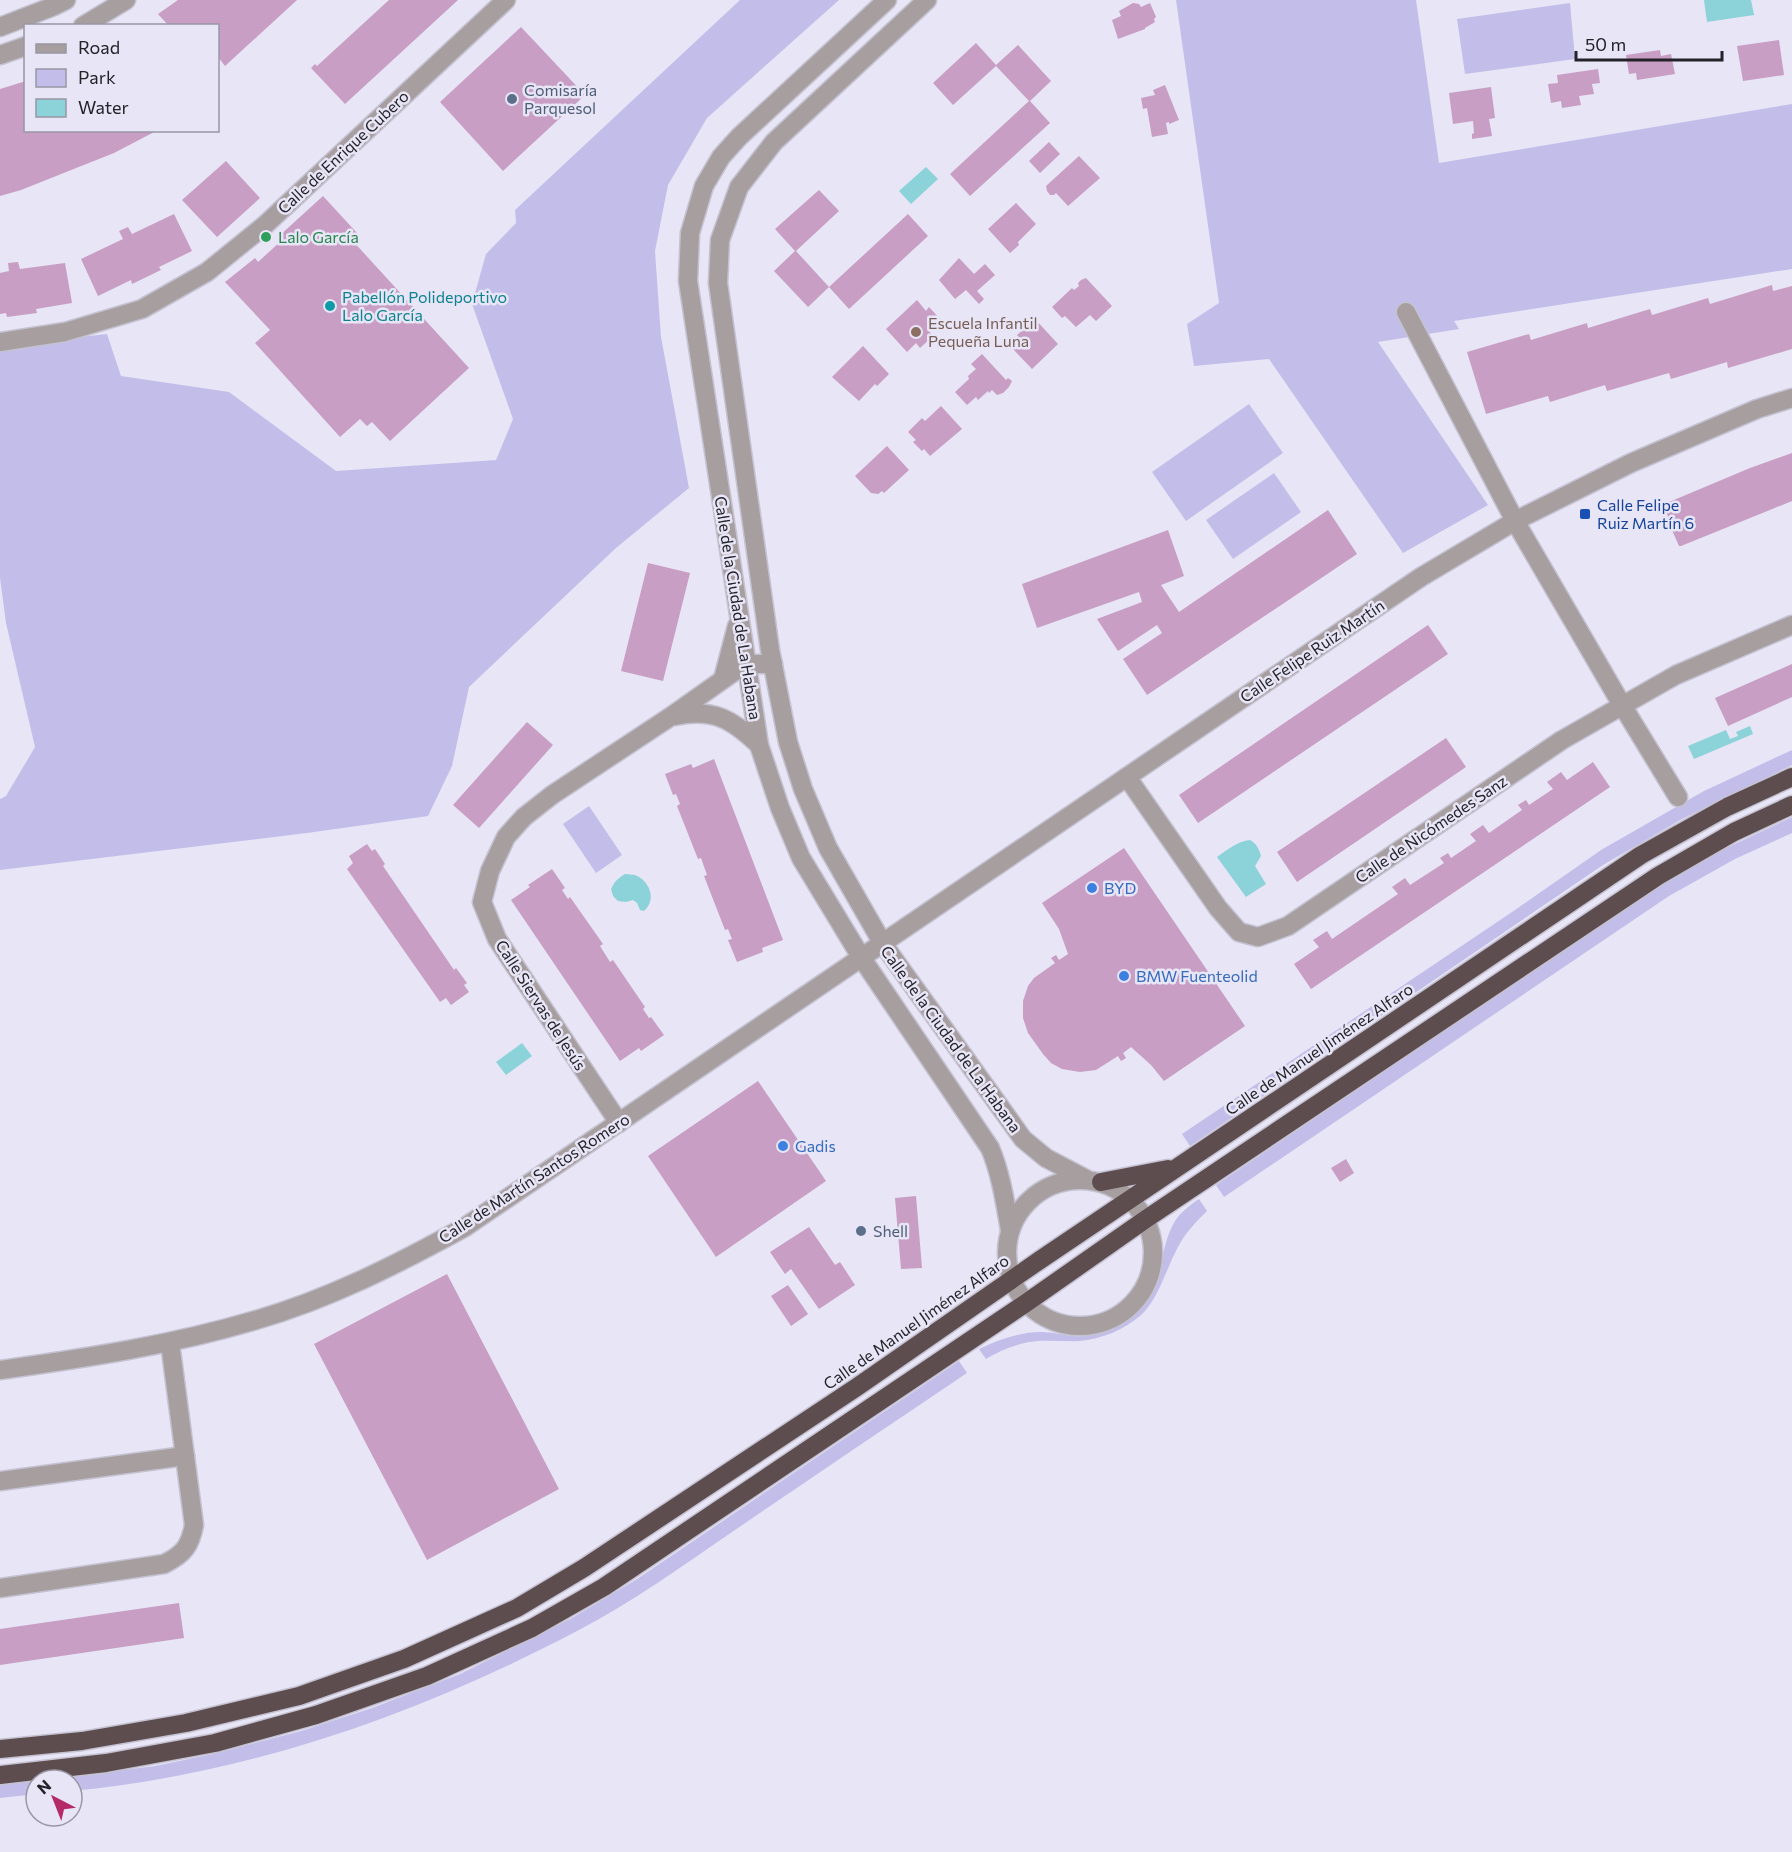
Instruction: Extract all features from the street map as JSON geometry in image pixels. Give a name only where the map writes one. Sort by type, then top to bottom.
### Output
[{"type":"highway","name":"Calle de Manuel Jiménez Alfaro","points":[[0,1749],[82,1742],[186,1723],[299,1696],[404,1659],[517,1608],[594,1561],[857,1387],[1011,1280],[1641,855],[1727,807],[1792,777]]},
{"type":"highway","points":[[0,1775],[106,1762],[215,1743],[316,1715],[427,1676],[532,1628],[604,1587],[1658,876],[1734,832],[1792,805]]},
{"type":"highway","points":[[1094,1180],[1179,1167]]},
{"type":"street","points":[[0,27],[66,0]]},
{"type":"street","points":[[86,24],[126,0]]},
{"type":"street","name":"Calle de Enrique Cubero","points":[[0,342],[65,333],[142,309],[207,272],[266,225],[506,0]]},
{"type":"street","name":"Calle de la Ciudad de La Habana","points":[[886,0],[739,137],[721,157],[704,186],[690,233],[688,281],[759,746],[780,808],[801,858],[861,957],[990,1148],[996,1162],[1010,1230]]},
{"type":"street","name":"Calle de la Ciudad de La Habana","points":[[927,0],[774,141],[739,187],[720,240],[718,283],[773,664],[788,742],[803,789],[828,848],[883,944],[1023,1139],[1046,1158],[1113,1187],[1131,1199]]},
{"type":"street","points":[[0,55],[24,47]]},
{"type":"street","points":[[1406,312],[1515,521],[1678,797]]},
{"type":"street","name":"Calle Felipe Ruiz Martín","points":[[861,957],[1421,578],[1515,521],[1631,463],[1757,409],[1792,398]]},
{"type":"street","points":[[723,679],[739,619]]},
{"type":"street","name":"Calle de Nicómedes Sanz","points":[[1128,777],[1218,908],[1239,932],[1258,937],[1288,926],[1553,746],[1622,705],[1676,675],[1792,625]]},
{"type":"street","points":[[745,664],[773,664]]},
{"type":"street","name":"Calle Siervas de Jesús","points":[[619,1123],[497,939],[482,902],[490,871],[506,837],[524,817],[552,795],[745,664]]},
{"type":"street","name":"Calle Siervas de Jesús","points":[[670,717],[692,713],[715,715],[744,731],[759,746]]},
{"type":"street","name":"Calle de Martín Santos Romero","points":[[0,1370],[170,1343],[258,1320],[375,1275],[465,1227],[861,957]]},
{"type":"street","points":[[1094,1180],[1058,1183],[1040,1192],[1025,1206],[1010,1230],[1006,1248],[1011,1280],[1026,1303],[1037,1313],[1065,1323],[1080,1325],[1102,1322],[1122,1312],[1133,1303],[1149,1277],[1153,1263],[1153,1248],[1146,1220],[1131,1199]]},
{"type":"street","points":[[0,1588],[164,1564],[178,1557],[191,1540],[194,1525],[170,1343]]},
{"type":"street","points":[[0,1481],[185,1456]]},
{"type":"green space","points":[[740,0],[839,0],[707,118],[668,185],[655,251],[661,337],[689,488],[616,548],[469,687],[452,766],[428,816],[0,870],[0,799],[6,796],[35,747],[6,623],[0,578],[0,346],[107,334],[121,376],[229,392],[336,471],[496,460],[513,419],[472,304],[486,254],[516,223],[515,210]]},
{"type":"green space","points":[[1176,0],[1416,0],[1439,163],[1792,104],[1792,269],[1454,321],[1459,329],[1378,342],[1488,505],[1403,553],[1269,359],[1194,366],[1187,324],[1219,303]]},
{"type":"green space","points":[[1570,3],[1575,59],[1465,74],[1457,19]]},
{"type":"green space","points":[[1249,404],[1283,453],[1186,521],[1152,472]]},
{"type":"green space","points":[[1274,473],[1301,512],[1233,559],[1206,520]]},
{"type":"green space","points":[[1792,750],[1792,765],[1682,819],[1603,865],[1190,1146],[1182,1134],[1601,850],[1704,791]]},
{"type":"green space","points":[[589,806],[622,855],[596,873],[563,824]]},
{"type":"green space","points":[[1792,817],[1792,833],[1735,859],[1669,896],[1224,1197],[1216,1185],[1662,884],[1720,851]]},
{"type":"green space","points":[[1199,1199],[1207,1211],[1184,1237],[1162,1283],[1141,1315],[1120,1329],[1096,1338],[1079,1341],[1029,1342],[996,1353],[986,1359],[979,1349],[1009,1337],[1041,1332],[1089,1336],[1112,1329],[1126,1321],[1151,1294],[1165,1245],[1175,1221]]},
{"type":"green space","points":[[959,1361],[967,1373],[639,1595],[598,1620],[517,1661],[395,1714],[268,1755],[204,1771],[84,1790],[84,1775],[155,1766],[213,1754],[301,1731],[372,1708],[460,1674],[572,1618],[637,1579]]},
{"type":"green space","points":[[24,1782],[24,1795],[0,1798],[0,1785]]},
{"type":"water","points":[[1704,0],[1751,0],[1754,15],[1707,22]]},
{"type":"water","points":[[926,167],[938,179],[911,204],[899,191]]},
{"type":"water","points":[[1750,726],[1753,734],[1694,759],[1688,746],[1726,730],[1730,739],[1738,736],[1736,732]]},
{"type":"water","points":[[1250,840],[1256,845],[1261,856],[1255,866],[1266,884],[1246,897],[1217,857],[1237,844]]},
{"type":"water","points":[[625,874],[635,875],[648,886],[651,896],[648,907],[644,911],[640,910],[633,900],[618,901],[613,896],[612,886]]},
{"type":"water","points":[[522,1043],[532,1056],[506,1075],[496,1062]]},
{"type":"building","points":[[178,0],[297,0],[225,66],[219,58],[219,24],[167,24],[158,14]]},
{"type":"building","points":[[389,0],[458,0],[345,104],[311,68],[315,64],[317,66]]},
{"type":"building","points":[[1133,3],[1141,7],[1150,3],[1156,17],[1155,22],[1145,29],[1118,39],[1112,20],[1121,16],[1119,11]]},
{"type":"building","name":"Comisaría Parquesol","points":[[521,27],[585,95],[503,171],[440,102]]},
{"type":"building","points":[[1779,40],[1784,75],[1743,81],[1737,46]]},
{"type":"building","points":[[976,43],[996,65],[1018,45],[1051,81],[1030,101],[1050,123],[970,196],[950,174],[1029,101],[996,66],[953,105],[933,83]]},
{"type":"building","points":[[1660,50],[1661,56],[1671,54],[1675,74],[1637,80],[1636,73],[1629,74],[1626,55]]},
{"type":"building","points":[[1598,69],[1600,83],[1592,84],[1594,94],[1579,96],[1581,105],[1562,108],[1561,101],[1551,103],[1548,84],[1558,83],[1557,75]]},
{"type":"building","points":[[24,82],[24,132],[154,132],[114,153],[0,196],[0,89]]},
{"type":"building","points":[[1165,85],[1179,120],[1166,123],[1168,134],[1152,137],[1147,108],[1143,109],[1141,98],[1155,95],[1153,90]]},
{"type":"building","points":[[1491,87],[1495,118],[1489,119],[1492,136],[1472,139],[1473,121],[1453,124],[1449,93]]},
{"type":"building","points":[[1049,142],[1060,154],[1040,173],[1029,161]]},
{"type":"building","points":[[1079,156],[1100,178],[1068,206],[1056,193],[1050,195],[1046,186]]},
{"type":"building","points":[[226,161],[260,198],[217,237],[182,200]]},
{"type":"building","points":[[819,190],[839,211],[796,251],[829,287],[808,307],[774,271],[795,251],[775,229]]},
{"type":"building","name":"Pabellón Polideportivo Lalo García","points":[[323,196],[357,233],[351,239],[469,368],[390,441],[372,422],[367,426],[360,419],[340,437],[255,343],[270,330],[225,282],[255,258],[258,262],[281,241],[278,237]]},
{"type":"building","points":[[1016,203],[1036,224],[1010,253],[988,229]]},
{"type":"building","points":[[174,214],[192,251],[159,267],[161,270],[132,284],[131,280],[98,296],[81,259],[123,239],[119,231],[128,227],[132,234]]},
{"type":"building","points":[[908,214],[928,236],[849,309],[829,287]]},
{"type":"building","points":[[959,258],[974,274],[985,264],[995,275],[977,291],[984,299],[979,304],[966,290],[955,299],[939,280]]},
{"type":"building","points":[[18,262],[20,269],[65,263],[72,303],[36,309],[37,313],[7,317],[6,313],[0,314],[0,273],[9,271],[8,263]]},
{"type":"building","points":[[1086,278],[1112,306],[1096,321],[1090,315],[1076,327],[1065,316],[1062,318],[1052,307]]},
{"type":"building","points":[[1772,285],[1773,291],[1792,286],[1792,349],[1728,368],[1727,362],[1671,379],[1669,373],[1607,391],[1605,385],[1550,402],[1548,396],[1486,414],[1467,352],[1529,334],[1531,340],[1587,323],[1588,328],[1650,309],[1652,315],[1708,298],[1710,304]]},
{"type":"building","points":[[917,300],[926,311],[929,307],[941,320],[929,331],[933,336],[920,348],[916,343],[907,352],[886,329]]},
{"type":"building","points":[[1035,319],[1058,344],[1032,369],[1012,348],[1021,340],[1017,335]]},
{"type":"building","points":[[863,346],[889,374],[877,386],[875,384],[859,401],[832,377]]},
{"type":"building","points":[[982,354],[1006,380],[1008,378],[1012,381],[1003,393],[997,395],[992,390],[989,393],[988,391],[978,400],[976,397],[967,405],[955,392],[969,379],[968,376],[976,369],[971,364]]},
{"type":"building","points":[[941,406],[962,429],[930,456],[913,442],[916,440],[908,432],[922,418],[925,421]]},
{"type":"building","points":[[887,446],[909,470],[884,493],[882,491],[878,494],[871,493],[855,476]]},
{"type":"building","points":[[1792,453],[1792,501],[1679,546],[1662,505]]},
{"type":"building","points":[[1328,510],[1357,554],[1147,695],[1123,659],[1162,633],[1157,625],[1118,651],[1097,619],[1142,602],[1139,592],[1037,628],[1022,584],[1168,530],[1184,576],[1161,585],[1179,612]]},
{"type":"building","points":[[648,563],[690,573],[663,681],[621,671]]},
{"type":"building","points":[[1428,625],[1448,654],[1198,823],[1179,795]]},
{"type":"building","points":[[1792,664],[1792,697],[1728,726],[1715,698]]},
{"type":"building","points":[[527,722],[553,745],[479,828],[453,805]]},
{"type":"building","points":[[1446,738],[1466,767],[1297,882],[1277,852]]},
{"type":"building","points":[[714,759],[783,940],[762,948],[763,952],[737,962],[728,940],[732,939],[728,929],[725,930],[704,876],[707,875],[701,858],[698,859],[677,806],[680,804],[676,794],[673,795],[665,774],[691,764],[693,768]]},
{"type":"building","points":[[1593,762],[1610,787],[1311,989],[1294,964],[1319,947],[1313,940],[1327,931],[1332,939],[1398,894],[1392,887],[1405,878],[1410,885],[1444,863],[1440,858],[1448,853],[1451,858],[1476,841],[1470,834],[1483,825],[1489,833],[1522,810],[1518,805],[1526,800],[1529,805],[1553,789],[1547,782],[1561,772],[1567,780]]},
{"type":"building","points":[[367,844],[372,851],[375,849],[385,864],[383,866],[454,970],[456,968],[467,983],[464,985],[469,992],[451,1005],[446,998],[440,1002],[347,869],[353,863],[349,856]]},
{"type":"building","name":"BMW Fuenteolid","points":[[1124,848],[1245,1026],[1164,1081],[1151,1065],[1131,1047],[1123,1053],[1126,1058],[1121,1061],[1118,1056],[1096,1070],[1080,1072],[1062,1069],[1051,1063],[1043,1054],[1028,1033],[1023,1018],[1023,1001],[1028,986],[1034,978],[1055,963],[1051,958],[1056,955],[1059,960],[1068,954],[1059,929],[1042,903]]},
{"type":"building","points":[[552,869],[565,888],[562,890],[568,899],[570,897],[603,944],[600,946],[610,962],[613,960],[645,1007],[643,1009],[649,1018],[651,1017],[664,1035],[641,1051],[639,1048],[620,1061],[511,900]]},
{"type":"building","points":[[758,1081],[826,1181],[716,1257],[648,1156]]},
{"type":"building","points":[[1346,1159],[1354,1173],[1340,1182],[1331,1168]]},
{"type":"building","points":[[916,1196],[922,1268],[901,1269],[895,1198]]},
{"type":"building","points":[[809,1227],[835,1265],[840,1262],[855,1285],[819,1309],[791,1269],[785,1274],[770,1252]]},
{"type":"building","points":[[447,1274],[559,1489],[427,1560],[314,1344]]},
{"type":"building","points":[[788,1285],[808,1314],[791,1326],[771,1296]]},
{"type":"building","points":[[179,1603],[184,1638],[0,1665],[0,1629]]},
{"type":"place","name":"Comisaría Parquesol","points":[[512,99]]},
{"type":"place","name":"Lalo García","points":[[266,237]]},
{"type":"place","name":"Pabellón Polideportivo Lalo García","points":[[330,306]]},
{"type":"place","name":"Escuela Infantil Pequeña Luna","points":[[916,332]]},
{"type":"place","name":"Calle Felipe Ruiz Martín 6","points":[[1585,514]]},
{"type":"place","name":"BYD","points":[[1092,888]]},
{"type":"place","name":"BMW Fuenteolid","points":[[1124,976]]},
{"type":"place","name":"Gadis","points":[[783,1146]]},
{"type":"place","name":"Shell","points":[[861,1231]]}]
